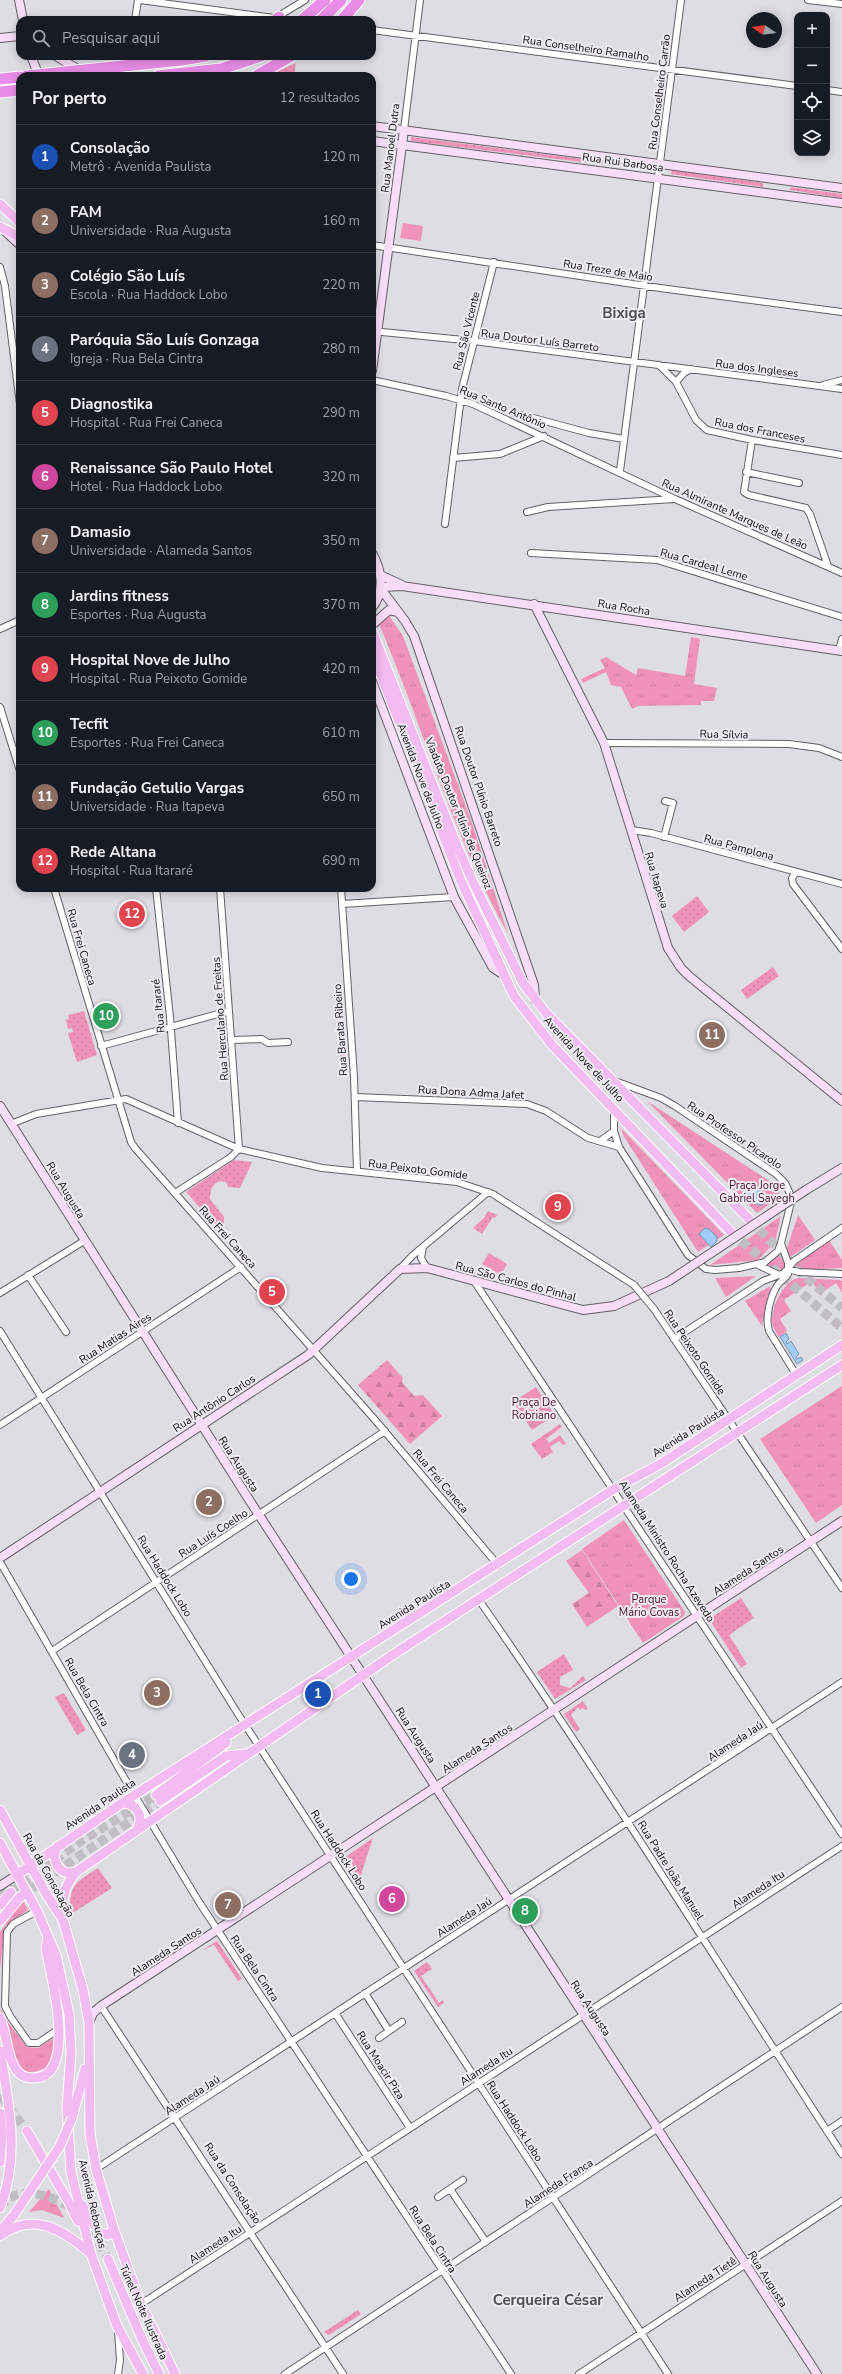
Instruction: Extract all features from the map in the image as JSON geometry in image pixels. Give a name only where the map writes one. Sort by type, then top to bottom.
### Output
[{"type":"highway","points":[[306,16],[324,0]]},
{"type":"highway","points":[[324,16],[341,0]]},
{"type":"highway","points":[[346,16],[358,2]]},
{"type":"highway","points":[[63,72],[181,60]]},
{"type":"highway","points":[[198,72],[221,69],[249,60]]},
{"type":"highway","points":[[263,72],[284,60]]},
{"type":"highway","points":[[0,79],[16,77]]},
{"type":"highway","points":[[0,93],[16,91]]},
{"type":"main road","points":[[19,0],[22,16]]},
{"type":"main road","points":[[0,38],[16,36]]},
{"type":"main road","points":[[33,60],[37,72]]},
{"type":"main road","points":[[63,60],[82,72]]},
{"type":"main road","points":[[0,93],[16,95]]},
{"type":"main road","name":"Rua Rui Barbosa","points":[[376,126],[842,188]]},
{"type":"main road","name":"Rua Manoel Dutra","points":[[376,325],[404,130]]},
{"type":"main road","name":"Rua Rui Barbosa","points":[[376,142],[658,178],[842,204]]},
{"type":"main road","points":[[612,172],[614,157]]},
{"type":"main road","points":[[767,193],[771,185],[769,178]]},
{"type":"main road","points":[[785,180],[782,187],[786,196]]},
{"type":"main road","points":[[0,204],[16,219]]},
{"type":"main road","points":[[9,212],[16,215]]},
{"type":"main road","points":[[7,232],[16,241]]},
{"type":"main road","points":[[376,564],[380,575],[381,588],[376,599]]},
{"type":"main road","name":"Rua Rocha","points":[[380,575],[402,586]]},
{"type":"main road","name":"Rua Rocha","points":[[381,588],[402,586],[534,604],[840,651]]},
{"type":"main road","points":[[390,600],[393,587]]},
{"type":"main road","name":"Rua Doutor Plínio Barreto","points":[[381,588],[414,636],[534,985],[535,1000]]},
{"type":"main road","name":"Rua Itapeva","points":[[534,604],[604,743],[668,948],[681,968],[842,1101]]},
{"type":"main road","points":[[376,621],[389,610],[398,612]]},
{"type":"main road","name":"Viaduto Doutor Plínio de Queiroz","points":[[376,641],[457,846],[524,983],[535,1000]]},
{"type":"main road","name":"Viaduto Doutor Plínio de Queiroz","points":[[376,662],[441,832],[504,975]]},
{"type":"main road","name":"Avenida Nove de Julho","points":[[376,692],[454,897],[493,968],[504,975],[524,1009],[552,1045],[732,1232]]},
{"type":"main road","name":"Avenida Nove de Julho","points":[[535,1000],[750,1220]]},
{"type":"main road","name":"Rua Augusta","points":[[0,1106],[201,1425],[657,2130],[817,2374]]},
{"type":"main road","name":"Rua São Carlos do Pinhal","points":[[400,1269],[427,1268],[584,1310],[614,1306],[669,1281],[812,1186],[842,1168]]},
{"type":"main road","name":"Rua Antônio Carlos","points":[[0,1558],[314,1350],[400,1269]]},
{"type":"main road","name":"Avenida Paulista","points":[[0,1886],[134,1795],[352,1658],[614,1490],[658,1465],[729,1420],[842,1345]]},
{"type":"main road","points":[[63,1920],[63,1896],[66,1886],[76,1872],[169,1806],[363,1675],[842,1365]]},
{"type":"main road","name":"Alameda Santos","points":[[89,2023],[93,2013],[101,2006],[842,1521]]},
{"type":"main road","points":[[233,1733],[222,1747],[158,1798],[226,1756],[246,1754]]},
{"type":"main road","points":[[154,1783],[150,1791],[152,1800],[159,1806],[169,1806]]},
{"type":"main road","points":[[122,1803],[130,1804],[137,1809],[140,1817],[138,1828]]},
{"type":"main road","name":"Rua da Consolação","points":[[0,1810],[44,1892],[63,1920],[83,1990],[89,2023]]},
{"type":"main road","points":[[0,1843],[37,1911],[48,1935],[46,1949],[59,2029],[59,2049],[55,2064],[44,2076],[30,2078],[24,2077],[15,2068],[0,2018]]},
{"type":"main road","points":[[59,1846],[54,1854],[57,1866],[65,1872],[76,1872]]},
{"type":"main road","points":[[0,1905],[11,1892]]},
{"type":"main road","points":[[0,1921],[21,1896]]},
{"type":"main road","name":"Avenida Rebouças","points":[[48,1935],[56,1955],[69,2014],[70,2053],[67,2107],[70,2165],[74,2188],[91,2254],[117,2326],[143,2374]]},
{"type":"main road","name":"Avenida Rebouças","points":[[89,2023],[88,2058],[92,2148],[96,2169],[114,2230],[142,2304],[175,2374]]},
{"type":"main road","points":[[0,2051],[13,2136],[10,2168],[0,2208]]},
{"type":"main road","points":[[0,2231],[14,2215],[60,2146],[72,2118],[88,2058]]},
{"type":"main road","points":[[0,2113],[2,2134],[0,2162]]},
{"type":"main road","points":[[27,2131],[68,2201],[76,2216],[81,2232],[87,2240]]},
{"type":"main road","points":[[74,2188],[78,2192],[91,2222],[99,2232],[108,2235],[114,2230]]},
{"type":"main road","points":[[0,2236],[18,2226],[51,2226],[73,2238],[91,2254]]},
{"type":"main road","name":"Túnel Noite Ilustrada","points":[[108,2260],[142,2339],[159,2374]]},
{"type":"street","points":[[136,16],[139,0],[254,16]]},
{"type":"street","points":[[280,16],[305,0]]},
{"type":"street","name":"Rua Manoel Dutra","points":[[404,130],[420,0]]},
{"type":"street","name":"Rua Conselheiro Carrão","points":[[620,472],[681,0]]},
{"type":"street","points":[[808,0],[842,4]]},
{"type":"street","name":"Rua Conselheiro Ramalho","points":[[376,31],[794,86]]},
{"type":"street","points":[[830,90],[842,92]]},
{"type":"street","name":"Rua Treze de Maio","points":[[376,246],[644,285],[842,312]]},
{"type":"street","name":"Rua São Vicente","points":[[445,524],[460,399],[494,262]]},
{"type":"street","points":[[0,267],[5,286],[16,367]]},
{"type":"street","name":"Rua Doutor Luís Barreto","points":[[376,331],[474,341],[634,362]]},
{"type":"street","name":"Rua dos Ingleses","points":[[634,362],[842,389]]},
{"type":"street","name":"Rua dos Franceses","points":[[659,365],[676,382],[702,427],[714,433],[842,455]]},
{"type":"street","points":[[676,382],[684,373],[691,369]]},
{"type":"street","name":"Rua dos Ingleses","points":[[820,386],[842,380]]},
{"type":"street","name":"Rua Santo Antônio","points":[[376,381],[460,399],[544,436],[620,472]]},
{"type":"street","points":[[522,415],[589,433],[624,439]]},
{"type":"street","points":[[453,458],[500,454],[544,436]]},
{"type":"street","points":[[752,440],[743,489],[746,494],[800,506],[808,511],[828,566]]},
{"type":"street","name":"Rua Almirante Marques de Leão","points":[[620,472],[675,499],[842,573]]},
{"type":"street","points":[[746,472],[798,484]]},
{"type":"street","points":[[527,512],[548,507],[675,499]]},
{"type":"street","name":"Rua Cardeal Leme","points":[[531,553],[657,560],[842,617]]},
{"type":"street","points":[[0,629],[16,622]]},
{"type":"street","points":[[840,651],[842,639]]},
{"type":"street","points":[[0,707],[3,724],[16,751]]},
{"type":"street","name":"Rua Sílvia","points":[[604,743],[801,745],[819,748],[842,757]]},
{"type":"street","points":[[665,801],[680,805]]},
{"type":"street","points":[[664,837],[673,803]]},
{"type":"street","name":"Rua Pamplona","points":[[631,830],[664,837],[842,884]]},
{"type":"street","points":[[796,872],[792,878],[793,884],[842,949]]},
{"type":"street","name":"Rua Frei Caneca","points":[[55,892],[131,1142],[385,1431],[498,1565]]},
{"type":"street","name":"Rua Itararé","points":[[156,892],[178,1123]]},
{"type":"street","name":"Rua Herculano de Freitas","points":[[220,892],[239,1149]]},
{"type":"street","name":"Rua Barata Ribeiro","points":[[341,892],[355,1097],[357,1171]]},
{"type":"street","points":[[342,904],[454,897]]},
{"type":"street","points":[[101,1046],[229,1011]]},
{"type":"street","points":[[232,1040],[262,1039],[268,1043],[288,1042]]},
{"type":"street","name":"Rua Professor Picarolo","points":[[614,1081],[661,1098],[776,1174],[785,1183],[792,1198],[781,1243]]},
{"type":"street","name":"Rua Dona Adma Jafet","points":[[355,1097],[527,1104],[546,1111],[582,1135],[620,1147]]},
{"type":"street","name":"Rua Peixoto Gomide","points":[[11,1124],[36,1114],[126,1099],[239,1149],[322,1168],[457,1182],[488,1192],[634,1285],[654,1309],[842,1588]]},
{"type":"street","points":[[614,1109],[614,1131],[620,1147],[688,1255],[695,1262],[706,1269],[715,1270],[758,1265],[772,1257],[781,1243]]},
{"type":"street","points":[[600,1141],[614,1131]]},
{"type":"street","points":[[175,1193],[231,1156],[239,1149]]},
{"type":"street","name":"Rua Antônio Carlos","points":[[400,1269],[424,1246],[488,1192]]},
{"type":"street","points":[[674,1339],[777,1274],[784,1273],[794,1261],[842,1228]]},
{"type":"street","points":[[0,1293],[84,1241]]},
{"type":"street","points":[[781,1243],[788,1268],[786,1277],[778,1285],[769,1308],[767,1325],[797,1376]]},
{"type":"street","points":[[424,1246],[421,1258],[427,1268]]},
{"type":"street","points":[[758,1265],[777,1274]]},
{"type":"street","name":"Rua Matias Aires","points":[[0,1425],[241,1267]]},
{"type":"street","points":[[788,1268],[799,1272],[842,1274]]},
{"type":"street","points":[[28,1275],[66,1332]]},
{"type":"street","name":"Alameda Ministro Rocha Azevedo","points":[[474,1280],[842,1834]]},
{"type":"street","name":"Rua Haddock Lobo","points":[[0,1331],[246,1725],[668,2374]]},
{"type":"street","name":"Rua Luís Coelho","points":[[52,1651],[385,1431]]},
{"type":"street","name":"Rua Bela Cintra","points":[[0,1562],[134,1795],[218,1930],[511,2374]]},
{"type":"street","name":"Rua Padre João Manuel","points":[[479,1600],[630,1822],[701,1937],[842,2154]]},
{"type":"street","name":"Alameda Jaú","points":[[96,2169],[630,1822],[842,1682]]},
{"type":"street","name":"Alameda Itu","points":[[142,2304],[842,1846]]},
{"type":"street","points":[[37,1911],[12,1924],[7,1932],[4,2002],[10,2016],[29,2043],[38,2043],[59,2029]]},
{"type":"street","points":[[365,1994],[389,2031]]},
{"type":"street","name":"Rua da Consolação","points":[[101,2006],[343,2374]]},
{"type":"street","name":"Alameda Franca","points":[[285,2374],[776,2052],[842,2007]]},
{"type":"street","name":"Rua Moacir Piza","points":[[335,2013],[410,2128]]},
{"type":"street","points":[[378,2038],[402,2022]]},
{"type":"street","points":[[827,2131],[842,2121]]},
{"type":"street","points":[[438,2197],[463,2180]]},
{"type":"street","points":[[450,2189],[486,2242]]},
{"type":"street","name":"Alameda Tietê","points":[[579,2374],[746,2265],[842,2200]]},
{"type":"street","points":[[117,2326],[120,2352],[118,2374]]},
{"type":"green space","points":[[296,63],[295,72],[276,72]]},
{"type":"green space","points":[[411,137],[606,162],[606,165],[411,141]]},
{"type":"green space","points":[[672,170],[763,183],[763,187],[671,174]]},
{"type":"green space","points":[[791,187],[842,194],[842,198],[790,190]]},
{"type":"green space","points":[[403,223],[423,226],[421,241],[400,238]]},
{"type":"green space","points":[[388,614],[403,636],[471,820],[508,934],[488,897],[471,859],[439,781],[379,624]]},
{"type":"green space","points":[[691,637],[700,639],[694,684],[717,688],[714,701],[701,701],[701,705],[638,706],[632,709],[621,687],[611,685],[606,672],[583,683],[581,679],[605,668],[600,660],[606,657],[636,675],[638,668],[685,676]]},
{"type":"green space","points":[[697,896],[709,912],[684,932],[672,916]]},
{"type":"green space","points":[[773,967],[779,976],[747,999],[741,990]]},
{"type":"green space","points":[[84,1011],[97,1055],[77,1062],[68,1033],[73,1032],[72,1028],[68,1029],[66,1020],[69,1019],[68,1015]]},
{"type":"green space","points":[[338,1033],[343,1033],[345,1072],[341,1072]]},
{"type":"green space","name":"Praça Jorge Gabriel Sayegh","points":[[647,1101],[768,1180],[782,1196],[757,1213]]},
{"type":"green space","points":[[621,1128],[724,1235],[698,1252],[623,1135]]},
{"type":"green space","points":[[234,1160],[252,1162],[240,1188],[228,1187],[226,1182],[222,1181],[216,1183],[212,1188],[210,1199],[224,1217],[224,1226],[219,1229],[186,1192]]},
{"type":"green space","points":[[488,1211],[497,1215],[495,1218],[493,1217],[482,1234],[473,1228],[484,1218]]},
{"type":"green space","points":[[798,1215],[815,1240],[789,1258],[786,1251]]},
{"type":"green space","points":[[781,1216],[775,1242],[758,1260],[710,1265]]},
{"type":"green space","points":[[829,1240],[842,1260],[842,1268],[801,1270],[795,1265]]},
{"type":"green space","points":[[779,1251],[786,1266],[782,1271],[776,1270],[767,1264]]},
{"type":"green space","points":[[489,1253],[507,1264],[501,1275],[482,1264]]},
{"type":"green space","points":[[756,1276],[726,1297],[715,1278]]},
{"type":"green space","points":[[798,1278],[840,1280],[842,1281],[842,1293],[836,1283],[820,1294],[812,1281],[784,1300],[791,1311],[780,1319],[787,1331],[779,1337],[772,1322],[772,1316],[776,1303],[787,1284]]},
{"type":"green space","points":[[770,1286],[771,1290],[762,1326],[745,1301]]},
{"type":"green space","points":[[387,1360],[403,1378],[402,1382],[414,1396],[423,1395],[442,1416],[410,1444],[358,1385]]},
{"type":"green space","points":[[842,1386],[842,1505],[816,1523],[760,1439]]},
{"type":"green space","name":"Praça De Robriano","points":[[536,1387],[555,1415],[532,1430],[513,1402]]},
{"type":"green space","points":[[560,1424],[562,1427],[546,1439],[549,1443],[560,1435],[566,1444],[563,1445],[559,1441],[550,1447],[553,1452],[542,1459],[531,1444]]},
{"type":"green space","name":"Parque Mário Covas","points":[[624,1520],[685,1612],[684,1616],[643,1643],[582,1549]]},
{"type":"green space","points":[[582,1550],[618,1606],[587,1627],[572,1604],[589,1593],[566,1561]]},
{"type":"green space","points":[[741,1598],[754,1618],[729,1635],[747,1664],[741,1668],[709,1619]]},
{"type":"green space","points":[[564,1654],[573,1670],[560,1677],[560,1685],[570,1688],[583,1676],[586,1680],[555,1699],[537,1672]]},
{"type":"green space","points":[[64,1693],[86,1730],[77,1735],[55,1697]]},
{"type":"green space","points":[[583,1701],[588,1709],[585,1710],[583,1708],[580,1710],[578,1707],[571,1715],[580,1729],[576,1732],[564,1714]]},
{"type":"green space","points":[[373,1838],[359,1881],[344,1858]]},
{"type":"green space","points":[[98,1868],[112,1888],[71,1914],[70,1904],[72,1891],[84,1877]]},
{"type":"green space","points":[[14,1885],[28,1910],[5,1926],[0,1970],[0,1932],[17,1908],[12,1897],[0,1895]]},
{"type":"green space","points":[[217,1941],[242,1979],[238,1981],[214,1945],[201,1951]]},
{"type":"green space","points":[[427,1962],[432,1969],[421,1976],[439,2003],[443,2000],[444,2003],[438,2007],[414,1971]]},
{"type":"green space","points":[[0,2008],[7,2021],[27,2047],[38,2048],[55,2037],[54,2056],[47,2068],[30,2073],[18,2067],[4,2028]]},
{"type":"green space","points":[[49,2189],[64,2218],[42,2210],[29,2212]]},
{"type":"green space","points":[[358,2310],[361,2314],[329,2335],[324,2332]]},
{"type":"water","points":[[751,1184],[768,1199],[762,1205],[758,1205],[747,1194],[746,1188]]},
{"type":"water","points":[[705,1228],[709,1229],[717,1237],[717,1241],[711,1247],[699,1234]]},
{"type":"water","points":[[786,1333],[789,1339],[786,1342],[787,1344],[791,1341],[799,1354],[796,1357],[797,1359],[801,1357],[803,1360],[797,1364],[780,1337]]},
{"type":"tunnel","points":[[750,1220],[803,1275],[842,1308]]},
{"type":"tunnel","points":[[731,1232],[842,1328]]},
{"type":"tunnel","points":[[11,1892],[81,1841],[156,1795]]},
{"type":"tunnel","points":[[21,1896],[160,1801]]},
{"type":"tunnel","points":[[0,1896],[13,1888]]},
{"type":"tunnel","points":[[0,2095],[27,2131]]},
{"type":"tunnel","points":[[0,2207],[8,2199],[16,2195],[26,2193],[45,2196],[74,2209]]},
{"type":"tunnel","points":[[84,2220],[89,2224],[108,2259]]},
{"type":"place","name":"Rede Altana","points":[[132,914]]},
{"type":"place","name":"Tecfit","points":[[106,1016]]},
{"type":"place","name":"Fundação Getulio Vargas","points":[[712,1035]]},
{"type":"place","name":"Hospital Nove de Julho","points":[[558,1207]]},
{"type":"place","name":"Diagnostika","points":[[272,1292]]},
{"type":"place","name":"FAM","points":[[209,1502]]},
{"type":"place","name":"Colégio São Luís","points":[[157,1693]]},
{"type":"place","name":"Consolação","points":[[318,1694]]},
{"type":"place","name":"Paróquia São Luís Gonzaga","points":[[132,1755]]},
{"type":"place","name":"Renaissance São Paulo Hotel","points":[[392,1899]]},
{"type":"place","name":"Damasio","points":[[228,1905]]},
{"type":"place","name":"Jardins fitness","points":[[525,1911]]},
{"type":"district","name":"Bixiga","points":[[624,313]]},
{"type":"district","name":"Cerqueira César","points":[[548,2300]]}]
